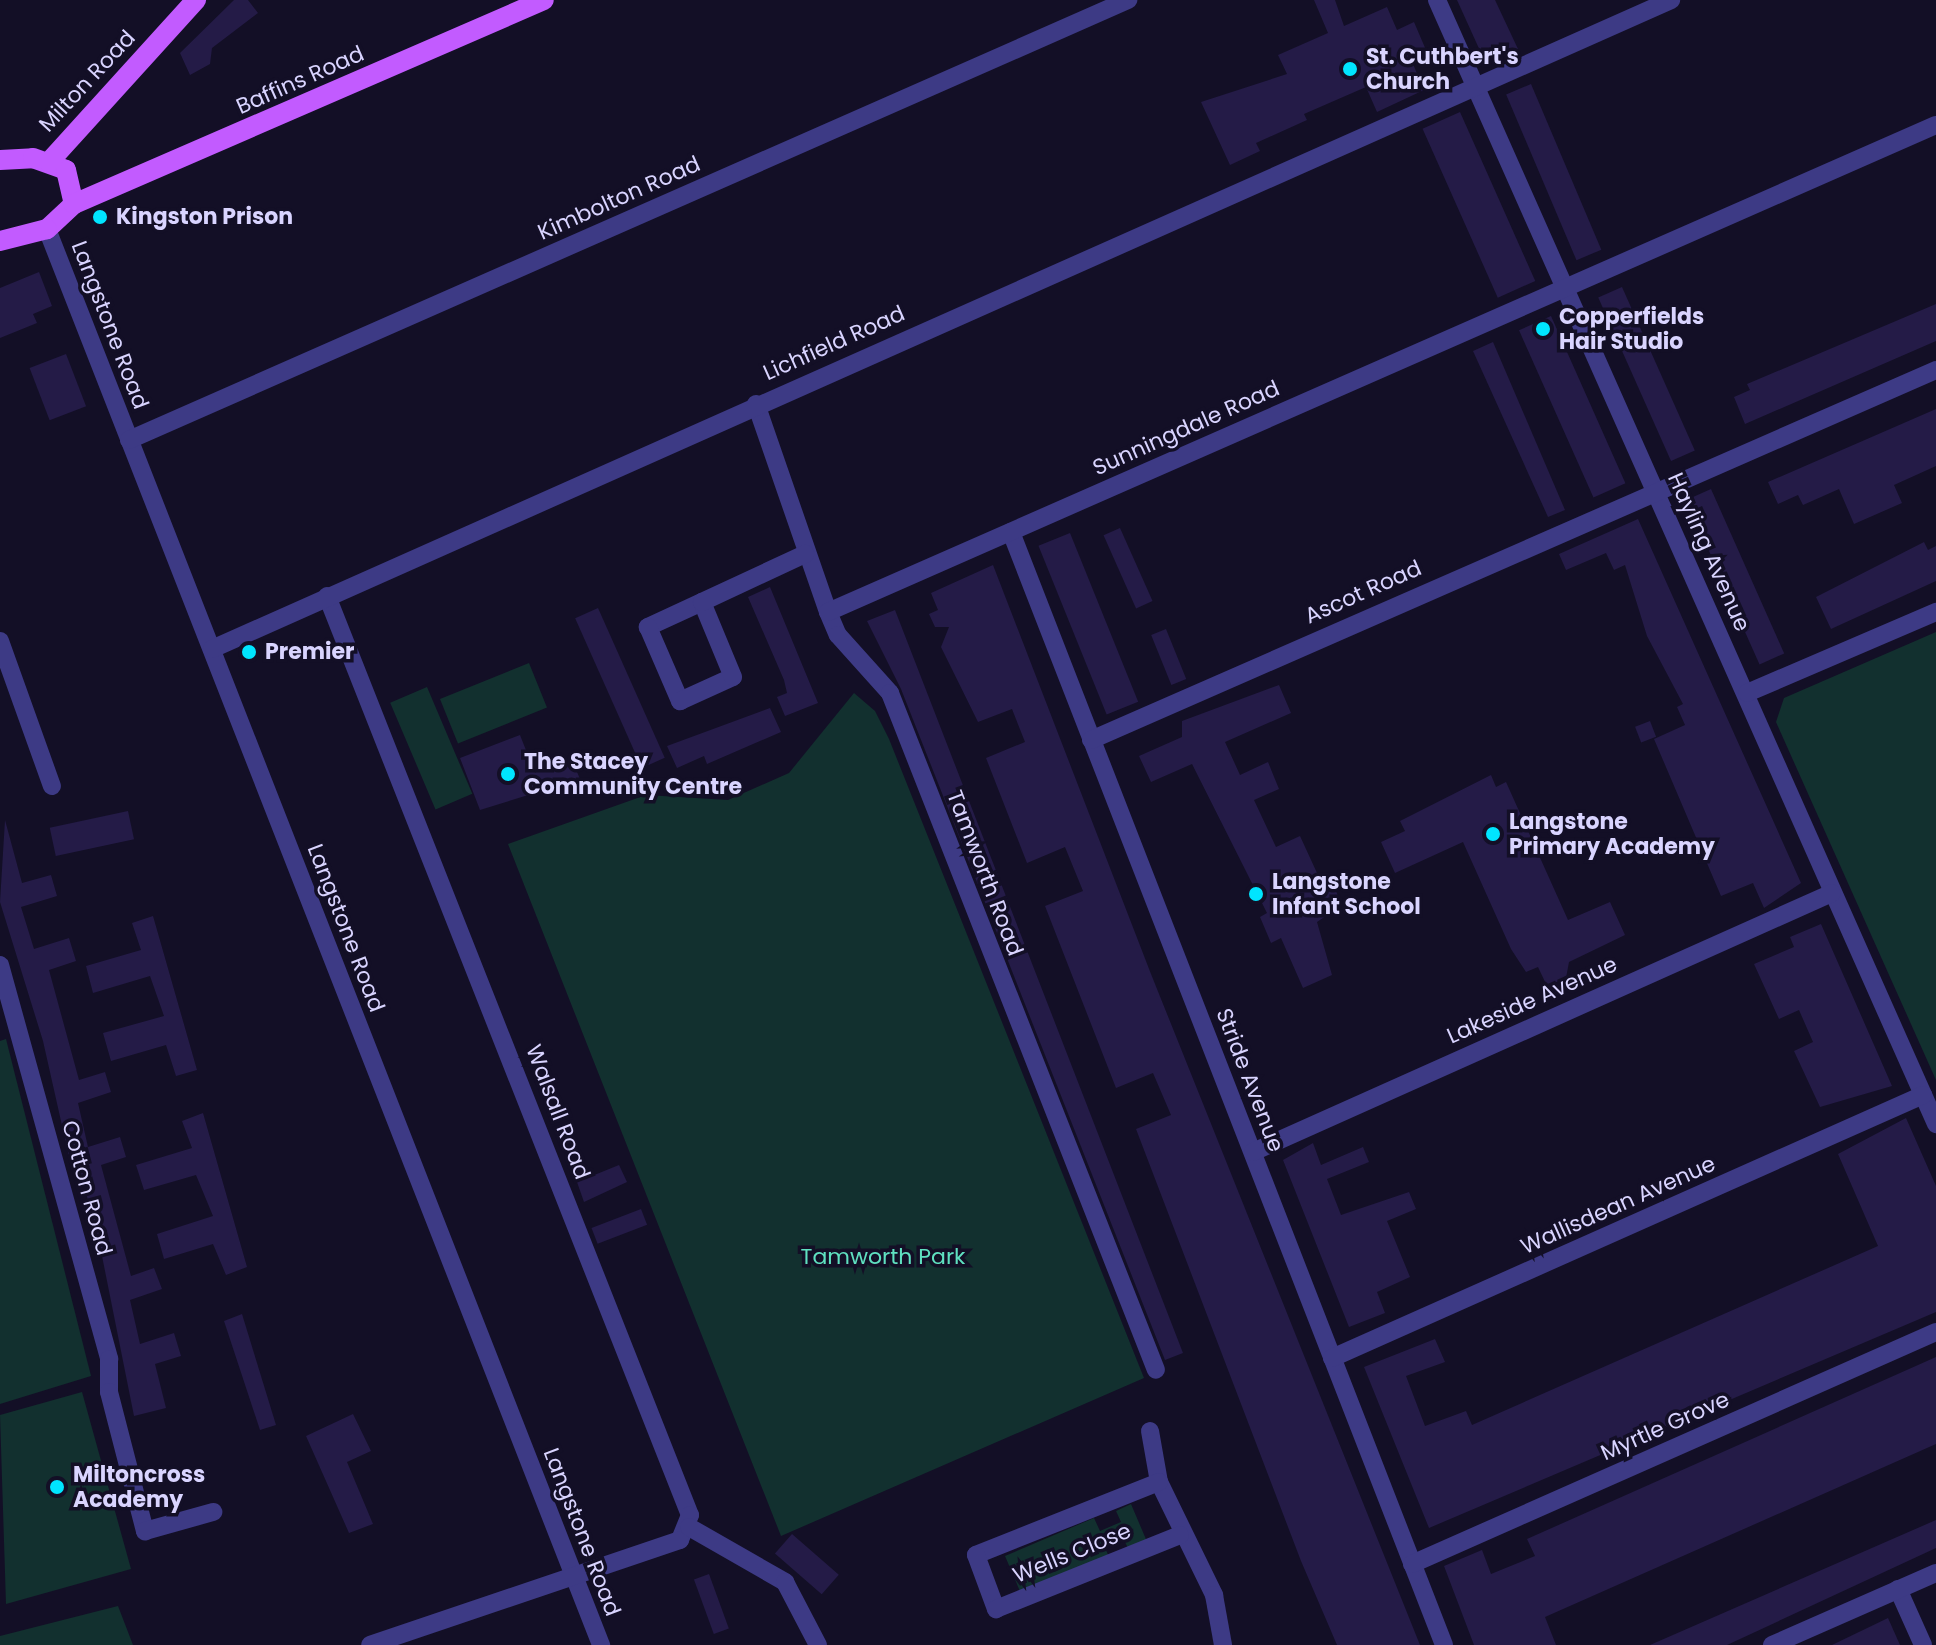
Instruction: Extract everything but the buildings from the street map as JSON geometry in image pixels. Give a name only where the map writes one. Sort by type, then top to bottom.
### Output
[{"type":"main road","name":"Milton Road","points":[[49,162],[196,0]]},
{"type":"main road","name":"Baffins Road","points":[[47,229],[74,204],[544,0]]},
{"type":"main road","points":[[0,160],[49,162],[74,184],[74,204]]},
{"type":"main road","points":[[0,241],[47,229]]},
{"type":"street","name":"Kimbolton Road","points":[[129,440],[1128,0]]},
{"type":"street","name":"Hayling Avenue","points":[[1437,0],[1936,1124]]},
{"type":"street","name":"Lichfield Road","points":[[212,649],[1476,83],[1671,0]]},
{"type":"street","name":"Sunningdale Road","points":[[828,612],[1563,286],[1936,125]]},
{"type":"street","name":"Langstone Road","points":[[47,229],[601,1645]]},
{"type":"street","name":"Ascot Road","points":[[1091,740],[1655,490],[1936,370]]},
{"type":"street","name":"Tamworth Road","points":[[756,404],[805,554],[838,635],[890,693],[1156,1370]]},
{"type":"street","name":"Stride Avenue","points":[[1011,532],[1444,1645]]},
{"type":"street","points":[[702,602],[733,677],[680,701],[648,627],[805,554]]},
{"type":"street","name":"Walsall Road","points":[[327,596],[689,1527]]},
{"type":"street","points":[[1747,693],[1936,612]]},
{"type":"street","points":[[0,641],[52,786]]},
{"type":"street","name":"Lakeside Avenue","points":[[1253,1152],[1832,893]]},
{"type":"street","name":"Cotton Road","points":[[0,965],[109,1359],[117,1425],[145,1531],[213,1512]]},
{"type":"street","name":"Wallisdean Avenue","points":[[1332,1358],[1923,1095]]},
{"type":"street","name":"Myrtle Grove","points":[[1412,1564],[1936,1332]]},
{"type":"street","points":[[1150,1431],[1159,1482],[1180,1535],[1209,1583],[1223,1645]]},
{"type":"street","name":"Wells Close","points":[[1159,1482],[976,1555],[996,1609],[1180,1535]]},
{"type":"street","points":[[370,1645],[575,1580],[680,1540],[689,1527],[785,1582],[818,1645]]},
{"type":"street","points":[[1772,1645],[1936,1573]]},
{"type":"street","points":[[1898,1589],[1923,1645]]},
{"type":"green space","points":[[1936,632],[1936,1080],[1776,722],[1784,698]]},
{"type":"green space","points":[[529,663],[547,708],[458,743],[440,699]]},
{"type":"green space","points":[[427,687],[472,794],[436,809],[390,703]]},
{"type":"green space","name":"Tamworth Park","points":[[854,693],[875,711],[889,739],[1144,1378],[781,1536],[508,844],[646,795],[728,800],[789,773]]},
{"type":"green space","points":[[6,1039],[91,1376],[0,1404],[0,1041]]},
{"type":"green space","name":"Miltoncross Academy","points":[[82,1392],[131,1569],[6,1604],[0,1415]]},
{"type":"green space","points":[[1131,1504],[1148,1544],[1130,1552],[1124,1540],[1105,1548],[1110,1559],[1022,1596],[1005,1556],[1094,1518],[1100,1531],[1121,1522],[1116,1511]]},
{"type":"green space","points":[[118,1606],[133,1645],[0,1645],[0,1636]]},
{"type":"place","name":"St. Cuthbert's Church","points":[[1350,69]]},
{"type":"place","name":"Kingston Prison","points":[[100,217]]},
{"type":"place","name":"Copperfields Hair Studio","points":[[1543,329]]},
{"type":"place","name":"Premier","points":[[249,652]]},
{"type":"place","name":"The Stacey Community Centre","points":[[508,774]]},
{"type":"place","name":"Langstone Primary Academy","points":[[1493,834]]},
{"type":"place","name":"Langstone Infant School","points":[[1256,894]]},
{"type":"place","name":"Miltoncross Academy","points":[[57,1487]]}]
